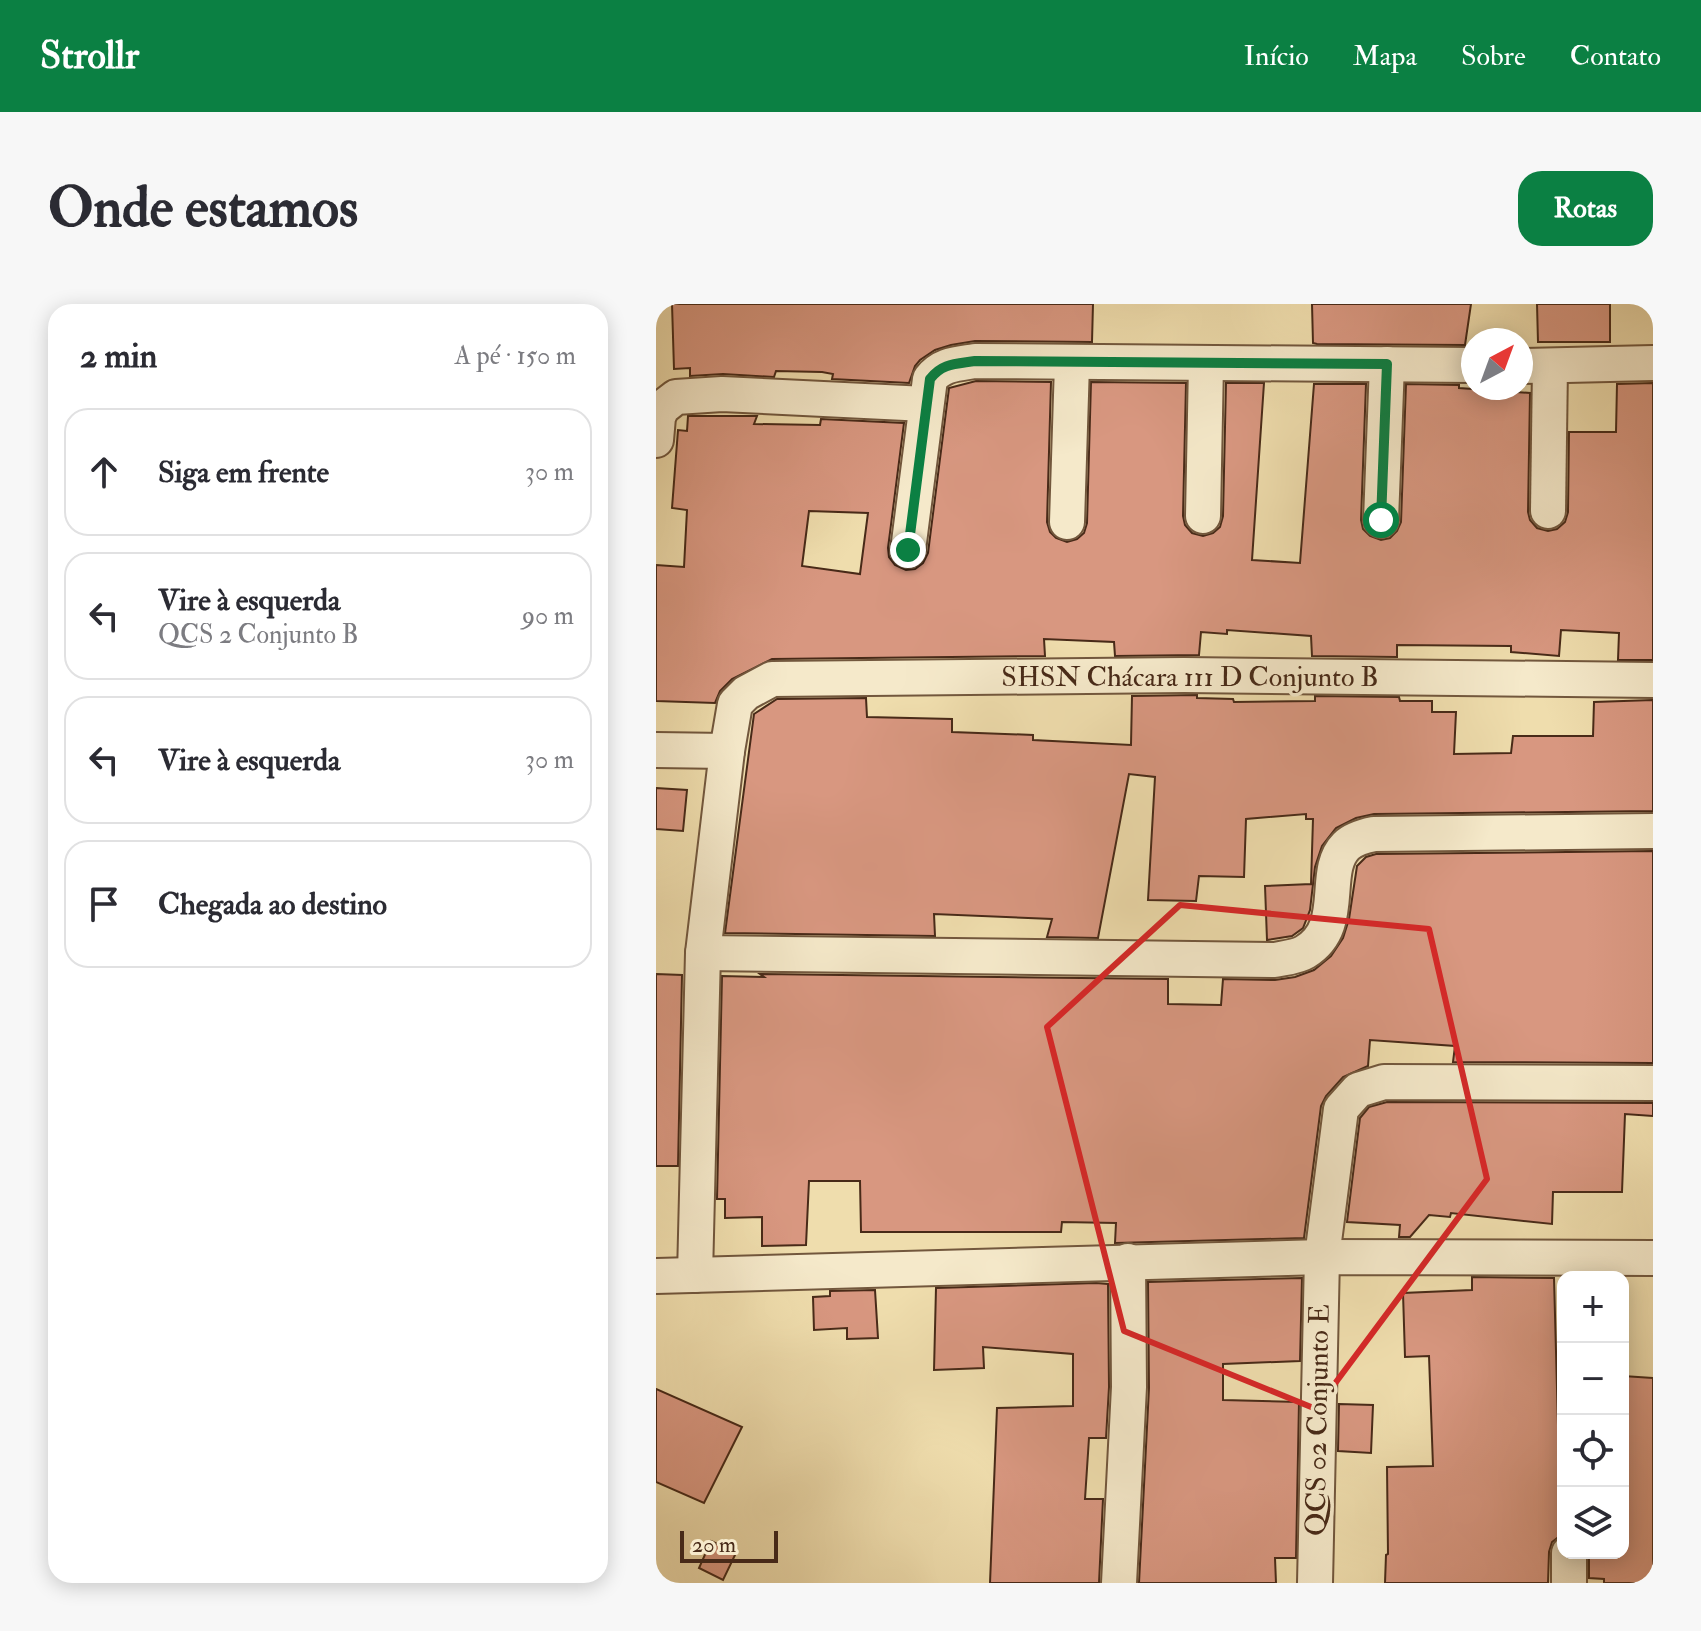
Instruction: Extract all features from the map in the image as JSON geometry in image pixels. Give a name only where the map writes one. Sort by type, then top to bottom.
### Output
[{"type":"street","points":[[908,550],[928,392],[937,370],[948,365],[975,361],[1461,365]]},
{"type":"street","points":[[1548,511],[1536,366],[1653,363]]},
{"type":"street","points":[[1067,522],[1072,364]]},
{"type":"street","points":[[1203,516],[1206,364]]},
{"type":"street","points":[[1381,520],[1387,364]]},
{"type":"street","points":[[656,440],[662,408],[676,397],[928,392]]},
{"type":"street","name":"SHSN Chácara 111 D Conjunto B","points":[[727,751],[735,704],[746,693],[772,679],[1184,675],[1653,680]]},
{"type":"street","points":[[656,750],[727,751],[703,953],[695,1275]]},
{"type":"street","points":[[703,953],[1275,960],[1303,954],[1322,939],[1331,910],[1339,855],[1346,845],[1358,838],[1374,834],[1653,831]]},
{"type":"street","name":"QCS 02 Conjunto E","points":[[1315,1583],[1322,1257],[1341,1109],[1358,1090],[1384,1082],[1653,1083]]},
{"type":"street","points":[[656,1276],[1322,1257],[1568,1268],[1653,1258]]},
{"type":"street","points":[[1119,1583],[1129,1387],[1128,1261]]},
{"type":"street","points":[[1569,1559],[1569,1583]]},
{"type":"highlighted area","points":[[1180,905],[1429,929],[1487,1179],[1316,1409],[1124,1331],[1047,1027]]},
{"type":"building","points":[[672,304],[1093,304],[1092,342],[975,341],[951,345],[935,350],[920,360],[909,383],[832,379],[833,374],[822,372],[776,371],[774,377],[690,376],[690,368],[674,369]]},
{"type":"building","points":[[1312,304],[1471,304],[1467,328],[1461,328],[1461,345],[1313,343]]},
{"type":"building","points":[[1537,304],[1610,304],[1610,342],[1538,342]]},
{"type":"building","points":[[976,381],[1051,382],[1047,522],[1056,538],[1067,542],[1084,533],[1087,523],[1091,382],[1186,383],[1183,516],[1185,525],[1192,533],[1203,536],[1220,527],[1223,516],[1226,383],[1264,383],[1252,560],[1300,563],[1314,384],[1366,384],[1361,520],[1363,529],[1370,536],[1381,540],[1390,538],[1401,522],[1406,384],[1459,385],[1461,400],[1530,400],[1528,512],[1537,528],[1548,531],[1557,529],[1565,522],[1568,512],[1569,432],[1616,432],[1617,384],[1653,383],[1653,660],[1618,660],[1619,633],[1561,630],[1559,656],[1511,652],[1511,646],[1397,645],[1397,657],[1312,656],[1311,636],[1227,630],[1227,634],[1201,632],[1199,655],[1115,656],[1114,642],[1044,639],[1045,656],[772,659],[732,679],[720,691],[715,703],[656,701],[656,565],[684,567],[687,510],[672,508],[678,430],[687,431],[688,416],[757,416],[754,424],[820,425],[821,419],[904,423],[889,557],[895,565],[906,570],[915,569],[923,563],[928,553],[949,388]],"holes":[[[809,511],[868,513],[860,574],[802,566]]]},
{"type":"building","points":[[1197,695],[1197,698],[1233,699],[1234,702],[1315,701],[1315,696],[1399,697],[1400,701],[1432,701],[1432,712],[1456,712],[1454,754],[1511,753],[1513,736],[1593,736],[1594,702],[1653,700],[1653,811],[1374,814],[1356,818],[1336,828],[1322,846],[1315,867],[1310,910],[1303,928],[1292,936],[1267,940],[1265,886],[1311,884],[1313,819],[1306,819],[1306,814],[1246,819],[1244,877],[1199,876],[1196,901],[1148,900],[1155,777],[1129,774],[1098,938],[1047,937],[1052,919],[934,914],[935,936],[725,933],[754,714],[777,699],[866,698],[867,717],[952,719],[952,732],[1033,735],[1033,740],[1131,745],[1132,696]]},
{"type":"building","points":[[656,788],[687,790],[683,831],[656,829]]},
{"type":"building","points":[[1653,851],[1653,1063],[1453,1062],[1455,1046],[1370,1040],[1368,1066],[1343,1077],[1321,1106],[1304,1238],[1115,1243],[1116,1223],[1062,1222],[1061,1232],[861,1232],[860,1181],[809,1181],[806,1245],[762,1246],[762,1217],[725,1218],[725,1199],[717,1199],[722,976],[1168,979],[1168,1004],[1221,1005],[1223,979],[1275,980],[1295,977],[1314,970],[1331,956],[1343,938],[1349,919],[1357,866],[1366,857],[1376,854]]},
{"type":"building","points":[[656,974],[682,975],[678,1166],[656,1166]]},
{"type":"building","points":[[1387,1102],[1653,1103],[1653,1116],[1625,1114],[1622,1192],[1553,1192],[1552,1224],[1451,1213],[1450,1217],[1429,1215],[1410,1237],[1399,1237],[1400,1225],[1347,1222],[1360,1118],[1369,1107]]},
{"type":"building","points":[[1472,1277],[1554,1278],[1557,1538],[1549,1552],[1548,1583],[1385,1583],[1388,1554],[1387,1467],[1433,1466],[1429,1356],[1405,1357],[1403,1293],[1472,1290]]},
{"type":"building","points":[[1302,1278],[1300,1361],[1223,1364],[1223,1400],[1299,1402],[1296,1558],[1275,1558],[1276,1583],[1139,1583],[1149,1388],[1148,1282]]},
{"type":"building","points":[[1108,1284],[1109,1387],[1106,1438],[1089,1438],[1085,1499],[1103,1499],[1099,1583],[990,1583],[997,1408],[1073,1406],[1073,1354],[983,1347],[984,1368],[934,1370],[936,1288]]},
{"type":"building","points":[[875,1290],[878,1338],[847,1339],[847,1328],[814,1330],[813,1297],[830,1296],[830,1291]]},
{"type":"building","points":[[1629,1376],[1653,1378],[1653,1583],[1604,1583],[1604,1579],[1589,1578],[1589,1559],[1629,1559]]},
{"type":"building","points":[[656,1389],[742,1427],[704,1503],[656,1482]]},
{"type":"building","points":[[1339,1404],[1373,1405],[1371,1453],[1338,1451]]},
{"type":"building","points":[[711,1541],[736,1553],[723,1580],[699,1568]]},
{"type":"route","points":[[908,550],[930,379],[937,370],[948,365],[975,361],[1387,364],[1381,520]]}]
